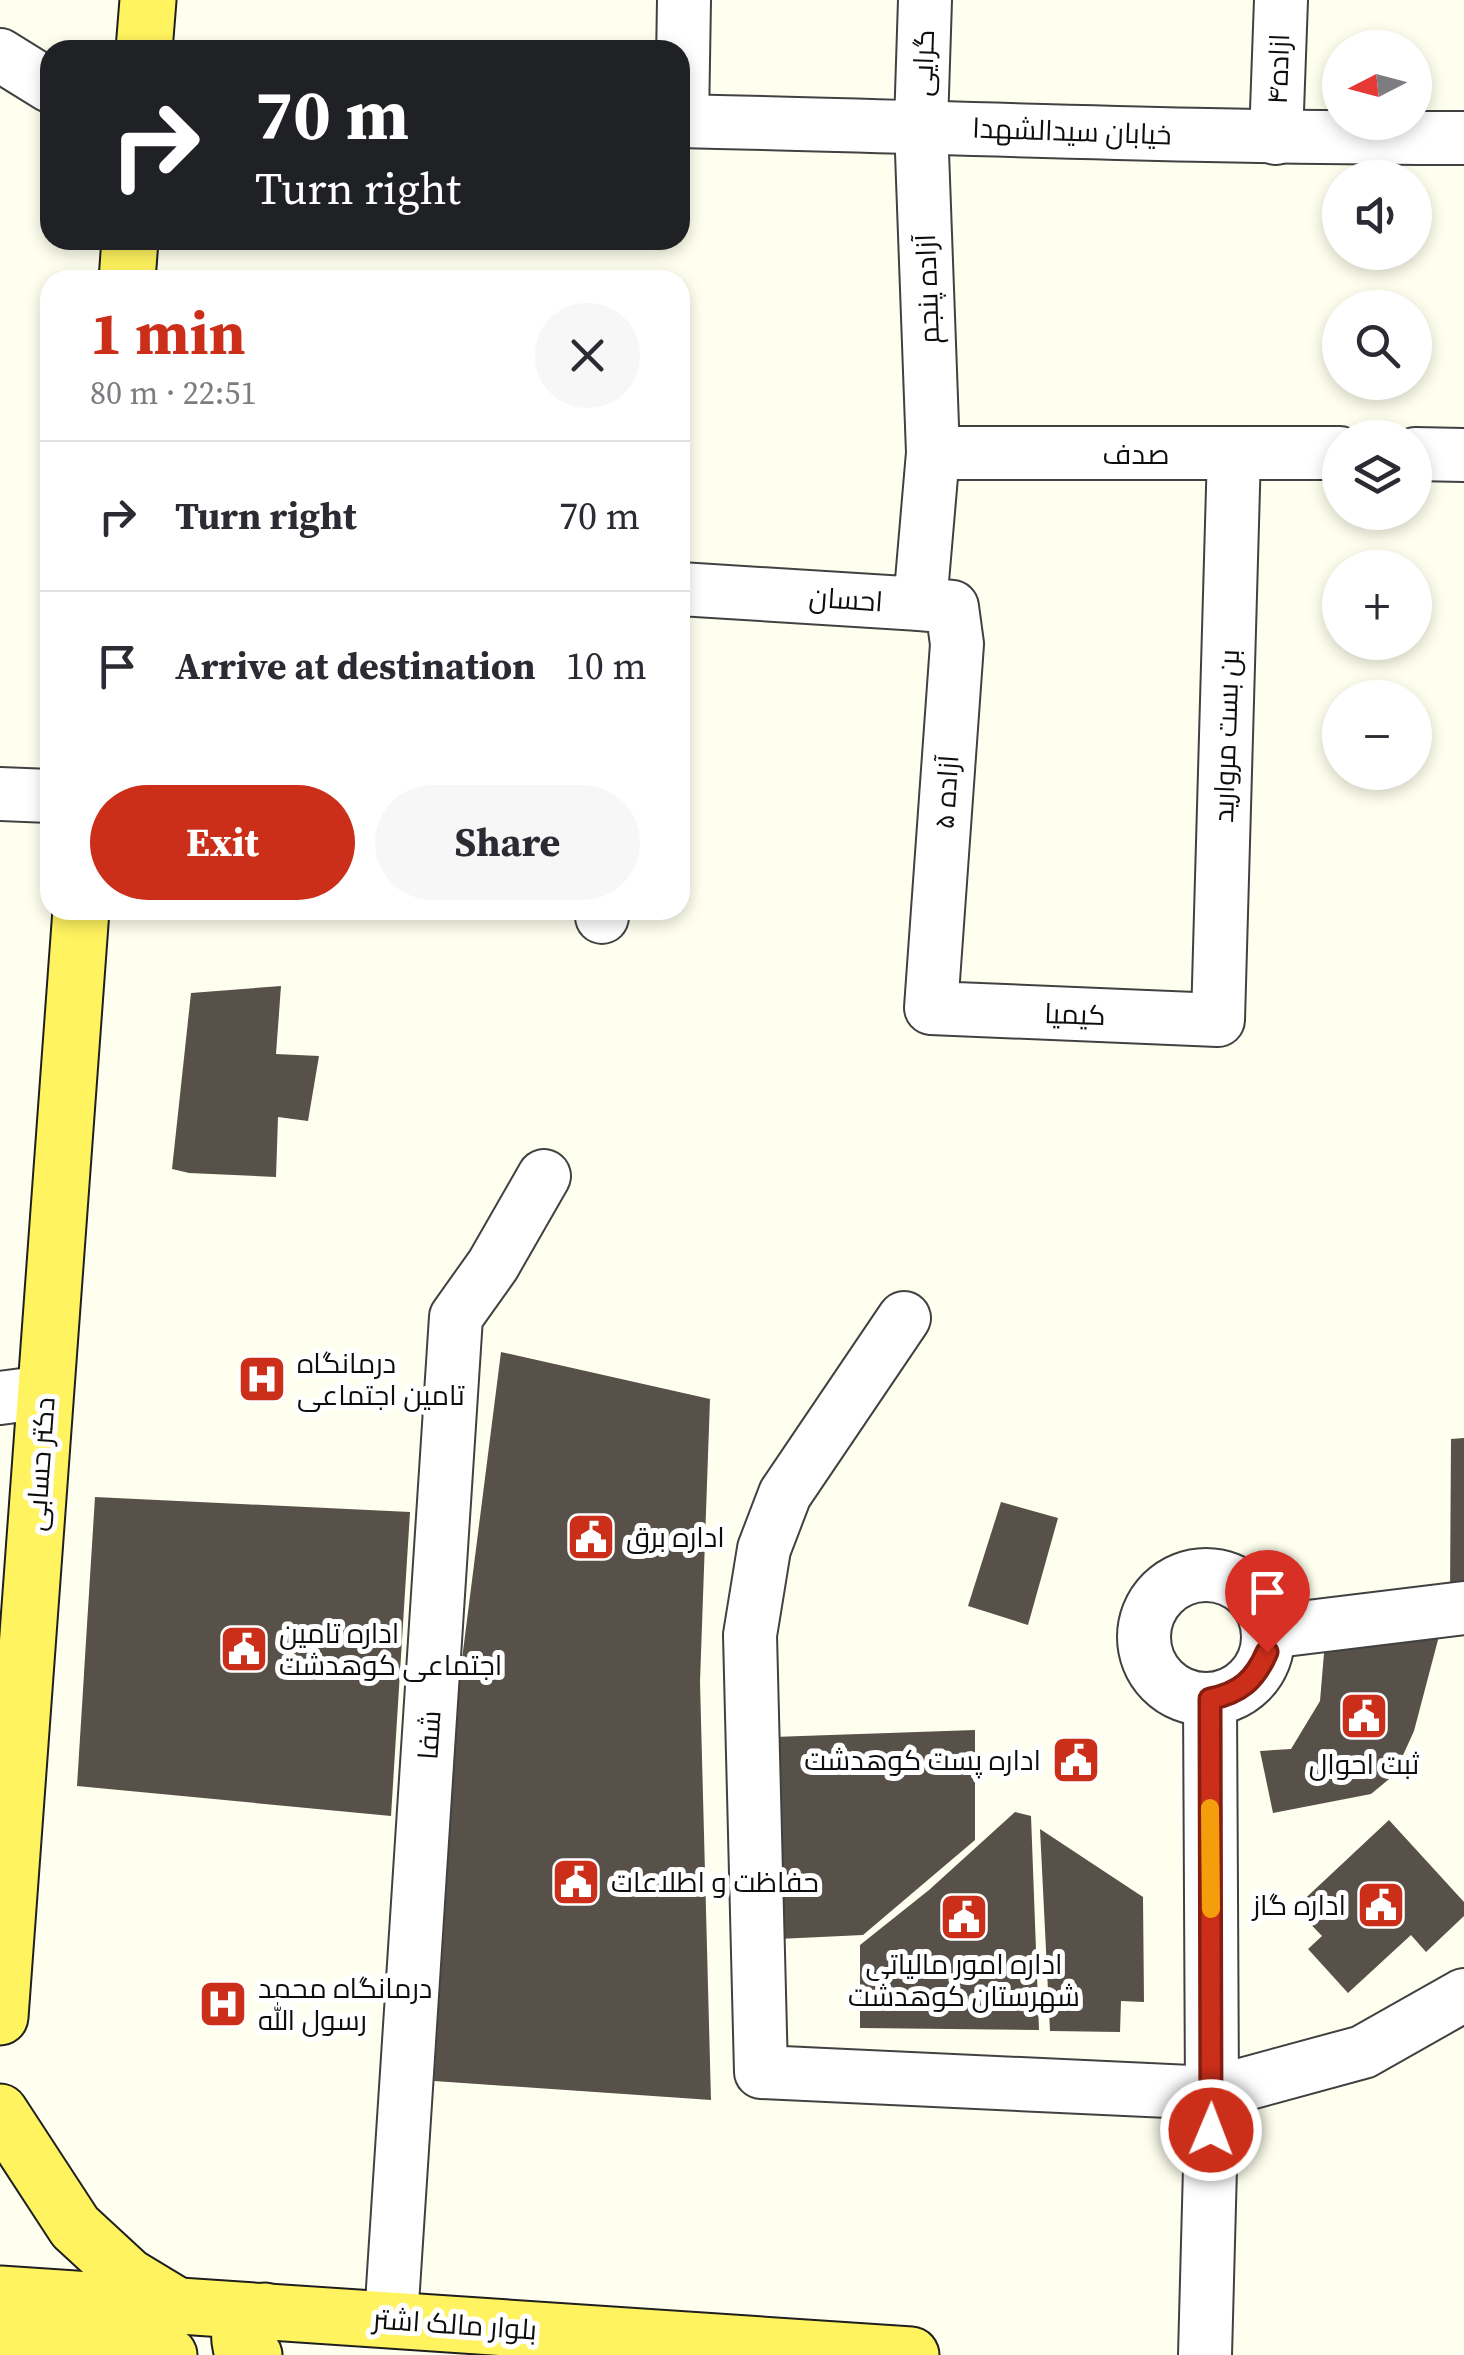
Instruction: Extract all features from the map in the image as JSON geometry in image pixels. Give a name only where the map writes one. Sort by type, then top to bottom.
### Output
[{"type":"main road","points":[[145,40],[148,0]]},
{"type":"main road","name":"دکتر حسابی","points":[[0,2018],[23,1395],[80,920]]},
{"type":"main road","points":[[0,2112],[75,2226],[128,2276],[171,2329]]},
{"type":"main road","name":"بلوار مالک اشتر","points":[[0,2294],[171,2329]]},
{"type":"main road","name":"بلوار مالک اشتر","points":[[0,2343],[171,2329],[260,2333],[391,2319],[911,2355]]},
{"type":"street","points":[[683,40],[684,0]]},
{"type":"street","name":"گرایی","points":[[921,125],[925,0]]},
{"type":"street","name":"ازاده۴","points":[[1276,138],[1281,0]]},
{"type":"street","points":[[0,55],[40,80]]},
{"type":"street","name":"خیابان سیدالشهدا","points":[[690,121],[1276,138],[1464,138]]},
{"type":"street","name":"آزاده پنجم","points":[[921,125],[933,453]]},
{"type":"street","name":"صدف","points":[[933,453],[1322,454]]},
{"type":"street","name":"احسان","points":[[690,590],[920,604],[933,453]]},
{"type":"street","name":"بن بست مروارید","points":[[1218,1020],[1234,453]]},
{"type":"street","points":[[1432,454],[1464,455]]},
{"type":"street","name":"آزاده ۵","points":[[920,604],[952,607],[957,644],[932,1008]]},
{"type":"street","points":[[0,794],[40,796]]},
{"type":"street","name":"کیمیا","points":[[932,1008],[1218,1020]]},
{"type":"street","name":"شفا","points":[[391,2319],[456,1317],[493,1265],[544,1176]]},
{"type":"street","points":[[904,1318],[785,1494],[764,1549],[750,1635],[761,2072],[1212,2092],[1363,2052],[1464,1995]]},
{"type":"street","points":[[1201,1574],[1221,1575],[1239,1583],[1254,1596],[1264,1613],[1268,1632],[1267,1652],[1259,1670],[1230,1695],[1210,1699],[1192,1698],[1174,1690],[1150,1663],[1144,1644],[1145,1624],[1152,1605],[1164,1590],[1181,1579],[1201,1574]]},
{"type":"street","points":[[1268,1632],[1464,1608]]},
{"type":"street","points":[[1205,2355],[1212,2092],[1210,1699]]},
{"type":"building","points":[[281,986],[276,1054],[319,1056],[308,1121],[278,1117],[276,1177],[172,1169],[191,993]]},
{"type":"building","name":"حفاظت و اطلاعات","points":[[501,1352],[710,1399],[700,1682],[711,2100],[434,2081],[460,1675]]},
{"type":"building","points":[[1464,1438],[1464,1595],[1450,1597],[1451,1439]]},
{"type":"building","name":"اداره تامین اجتماعی کوهدشت","points":[[95,1497],[410,1512],[391,1816],[77,1786]]},
{"type":"building","points":[[1001,1502],[1058,1518],[1028,1625],[968,1606]]},
{"type":"building","name":"ثبت احوال","points":[[1439,1636],[1414,1731],[1394,1775],[1371,1794],[1273,1813],[1260,1751],[1291,1749],[1320,1701],[1325,1641]]},
{"type":"building","points":[[975,1730],[975,1840],[863,1935],[778,1939],[773,1737]]},
{"type":"building","name":"اداره امور مالیاتی شهرستان کوهدشت","points":[[1015,1812],[1031,1816],[1039,2030],[860,2028],[860,1945],[929,1890]]},
{"type":"building","name":"اداره گاز","points":[[1389,1820],[1464,1902],[1464,1916],[1426,1952],[1411,1935],[1348,1993],[1308,1949],[1322,1936],[1295,1908]]},
{"type":"building","points":[[1040,1829],[1143,1897],[1144,2002],[1121,2001],[1120,2032],[1050,2031]]},
{"type":"slow traffic","points":[[1210,1808],[1211,1909]]},
{"type":"place","name":"درمانگاه تامین اجتماعی","points":[[262,1379]]},
{"type":"place","name":"اداره برق","points":[[591,1537]]},
{"type":"place","name":"اداره تامین اجتماعی کوهدشت","points":[[244,1649]]},
{"type":"place","name":"ثبت احوال","points":[[1364,1716]]},
{"type":"place","name":"اداره پست کوهدشت","points":[[1076,1760]]},
{"type":"place","name":"حفاظت و اطلاعات","points":[[576,1882]]},
{"type":"place","name":"اداره گاز","points":[[1381,1905]]},
{"type":"place","name":"اداره امور مالیاتی شهرستان کوهدشت","points":[[964,1917]]},
{"type":"place","name":"درمانگاه محمد رسول الله","points":[[223,2004]]},
{"type":"route","points":[[1211,2130],[1210,1699],[1230,1695],[1246,1685],[1267,1652]]}]
